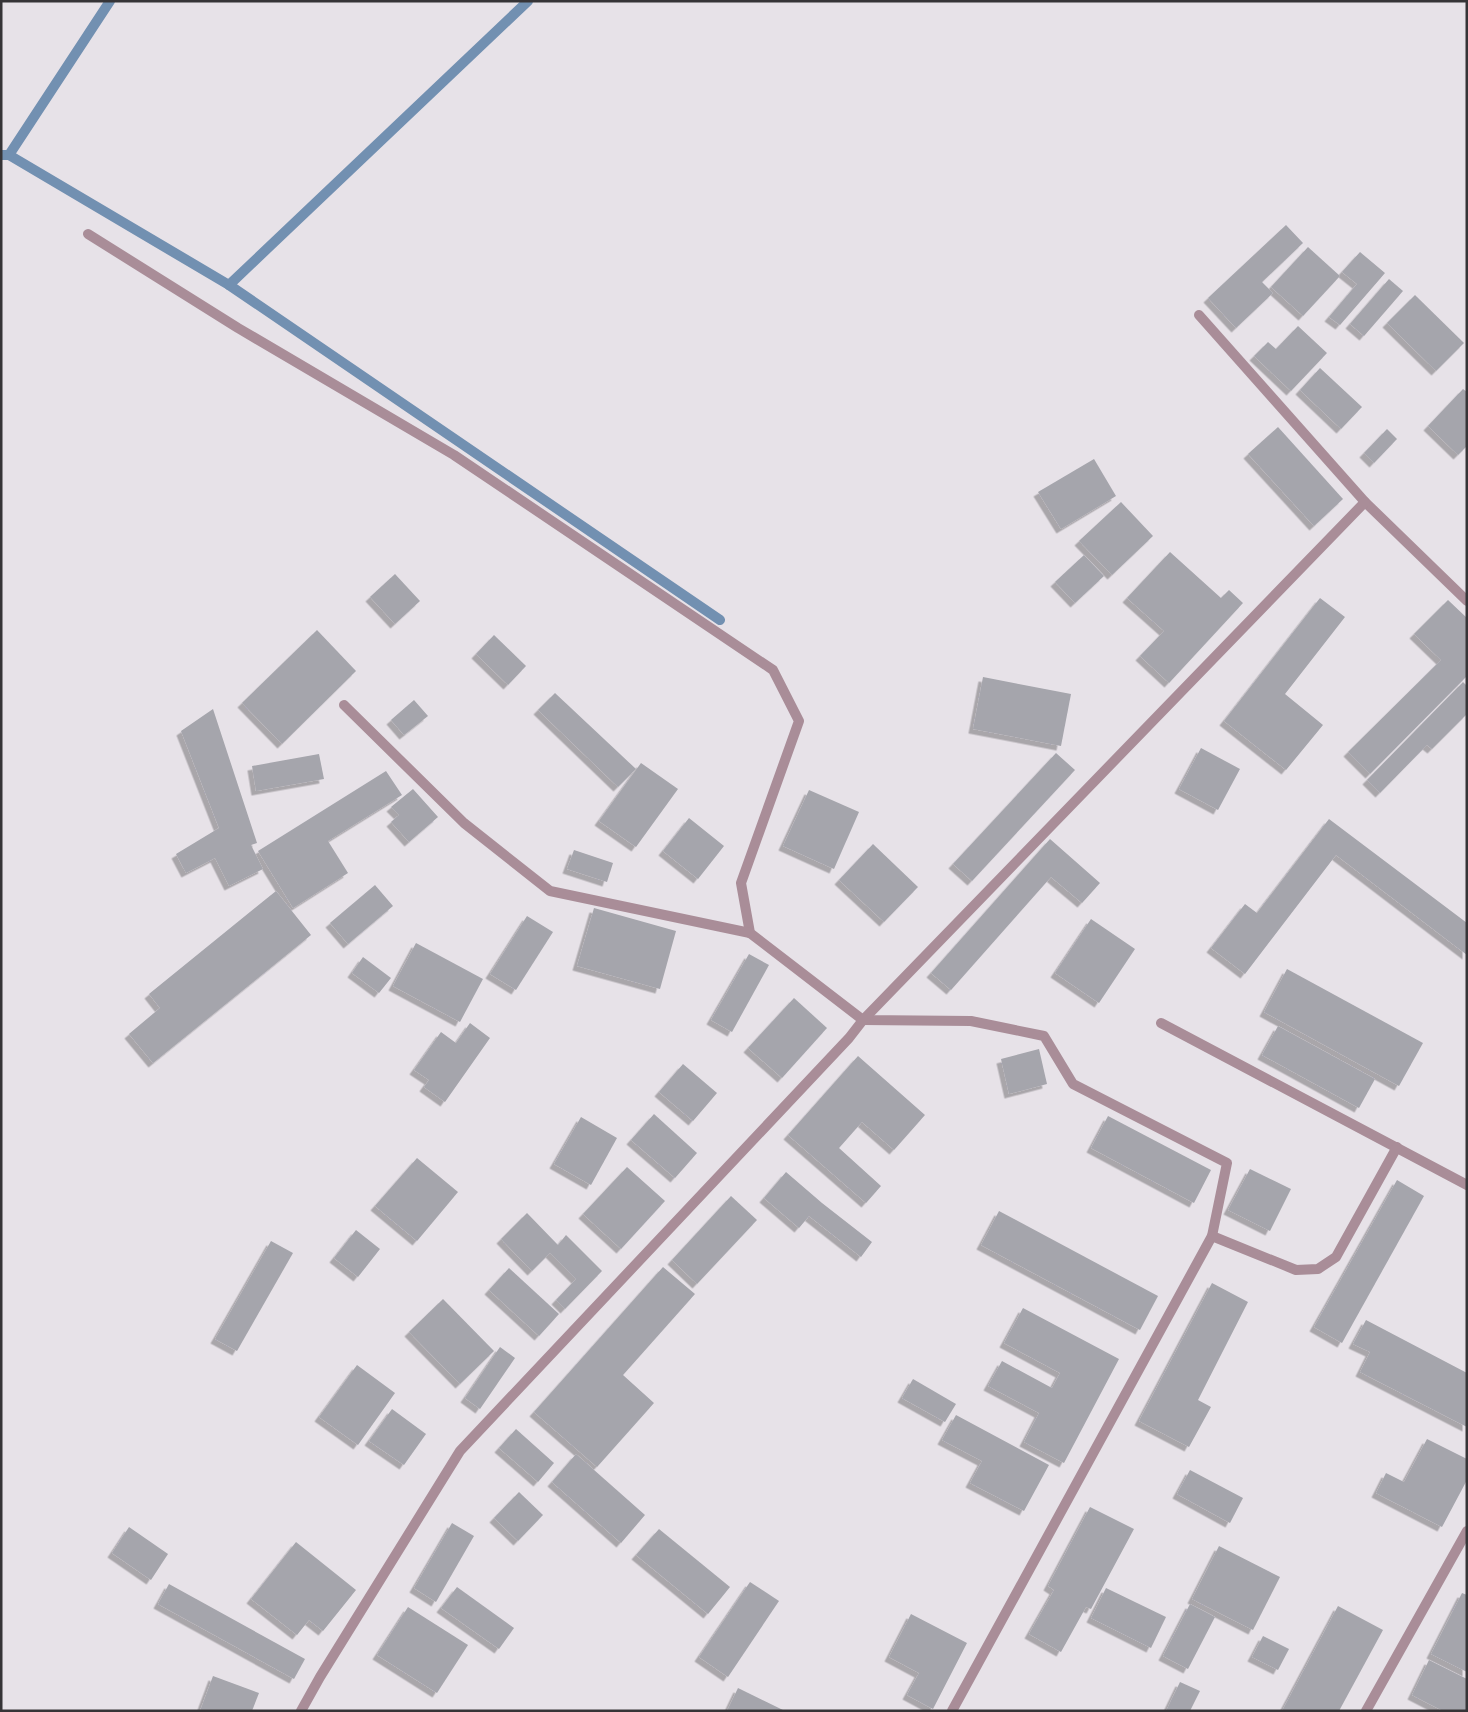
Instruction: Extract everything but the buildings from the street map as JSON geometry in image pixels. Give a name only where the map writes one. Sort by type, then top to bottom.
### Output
[{"type":"street","points":[[88,234],[238,328],[454,454],[772,670],[799,722],[742,883],[750,933]]},
{"type":"street","points":[[1199,315],[1365,502],[1467,601]]},
{"type":"street","points":[[302,1711],[325,1669],[460,1451],[842,1045],[863,1020],[1365,502]]},
{"type":"street","points":[[344,705],[464,823],[550,891],[750,933],[863,1020],[971,1021],[1044,1036],[1073,1084],[1227,1164],[1212,1236],[952,1711]]},
{"type":"street","points":[[1160,1022],[1467,1184]]},
{"type":"street","points":[[1212,1236],[1296,1270],[1318,1269],[1336,1257],[1397,1147]]},
{"type":"street","points":[[1366,1711],[1467,1531]]},
{"type":"waterway","points":[[9,155],[110,1]]},
{"type":"waterway","points":[[229,285],[528,1]]},
{"type":"waterway","points":[[1,155],[9,155],[229,285],[720,620]]}]
